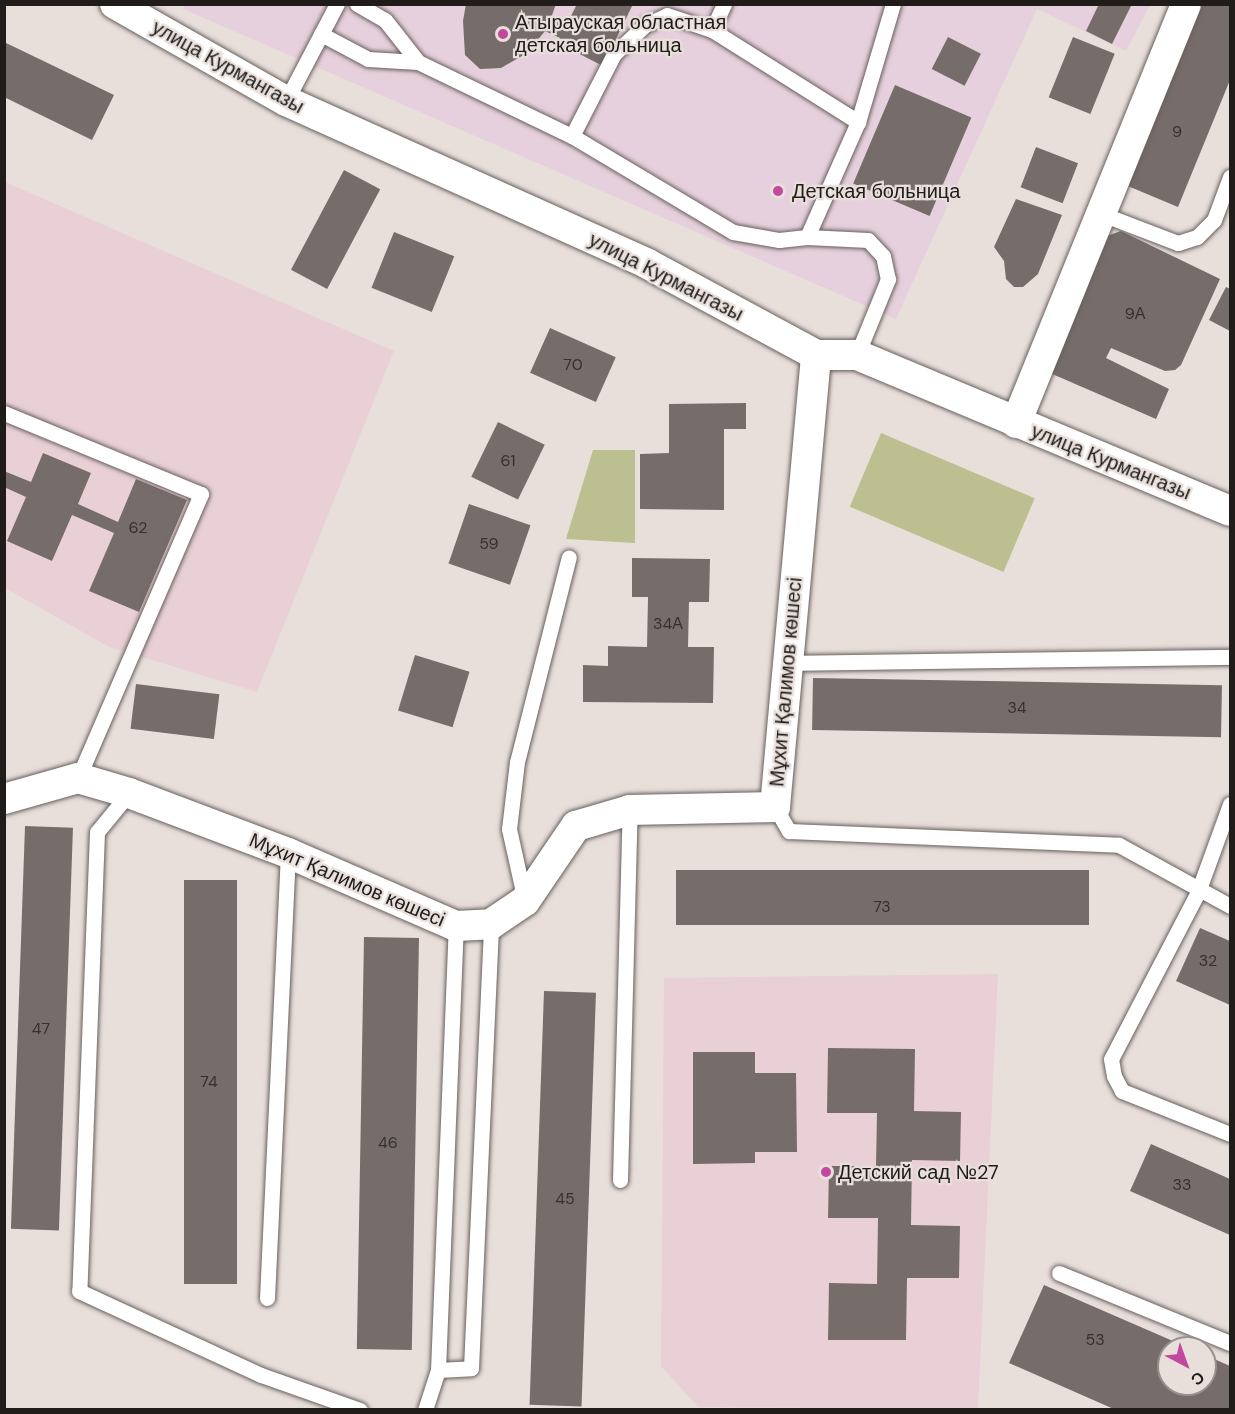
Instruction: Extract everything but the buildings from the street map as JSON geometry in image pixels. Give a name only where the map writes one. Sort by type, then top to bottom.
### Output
[{"type":"street","name":"улица Курмангазы","points":[[115,4],[286,101],[646,262],[816,355],[856,355],[1230,511]]},
{"type":"street","points":[[1016,423],[1186,4]]},
{"type":"street","name":"Мұхит Қалимов көшесі","points":[[78,778],[129,793],[288,853],[456,926],[491,924],[525,901],[576,826],[630,810],[775,807],[816,355]]},
{"type":"street","points":[[4,799],[78,778]]},
{"type":"lane","points":[[286,101],[338,4]]},
{"type":"lane","points":[[357,4],[385,20],[418,62]]},
{"type":"lane","points":[[711,30],[724,4]]},
{"type":"lane","points":[[807,237],[858,122],[893,4]]},
{"type":"lane","points":[[572,136],[614,54],[645,25],[667,15],[711,30],[858,122]]},
{"type":"lane","points":[[321,34],[368,59],[418,62],[572,136],[733,232],[778,240],[807,237],[868,240],[883,256],[888,279],[856,355]]},
{"type":"lane","points":[[1102,214],[1178,243],[1197,237],[1214,220],[1230,177]]},
{"type":"lane","points":[[4,413],[201,494],[78,778]]},
{"type":"lane","points":[[525,901],[509,829],[517,762],[569,556]]},
{"type":"lane","points":[[787,663],[1230,657]]},
{"type":"lane","points":[[129,793],[97,832],[79,1291],[261,1376],[360,1410]]},
{"type":"lane","points":[[1230,804],[1198,892],[1111,1059],[1114,1076],[1122,1091],[1230,1134]]},
{"type":"lane","points":[[775,807],[789,831],[1119,845],[1198,892],[1230,906]]},
{"type":"lane","points":[[621,1180],[630,810]]},
{"type":"lane","points":[[267,1298],[288,853]]},
{"type":"lane","points":[[438,1370],[471,1368],[491,924]]},
{"type":"lane","points":[[426,1410],[438,1370],[456,926]]},
{"type":"lane","points":[[1059,1273],[1230,1343]]},
{"type":"shaded area","name":"Детская больница","points":[[185,4],[1150,5],[1126,51],[1037,9],[896,319],[183,9]]},
{"type":"shaded area","points":[[5,182],[394,351],[257,692],[109,647],[5,588]]},
{"type":"shaded area","name":"Детский сад №27","points":[[998,974],[978,1409],[698,1407],[661,1366],[664,978]]},
{"type":"green space","points":[[881,433],[1035,498],[1003,572],[850,507]]},
{"type":"green space","points":[[593,450],[635,450],[635,543],[566,539]]},
{"type":"place","name":"Атырауская областная детская больница","points":[[503,34]]},
{"type":"place","name":"Детская больница","points":[[778,191]]},
{"type":"place","name":"Детский сад №27","points":[[826,1172]]}]
